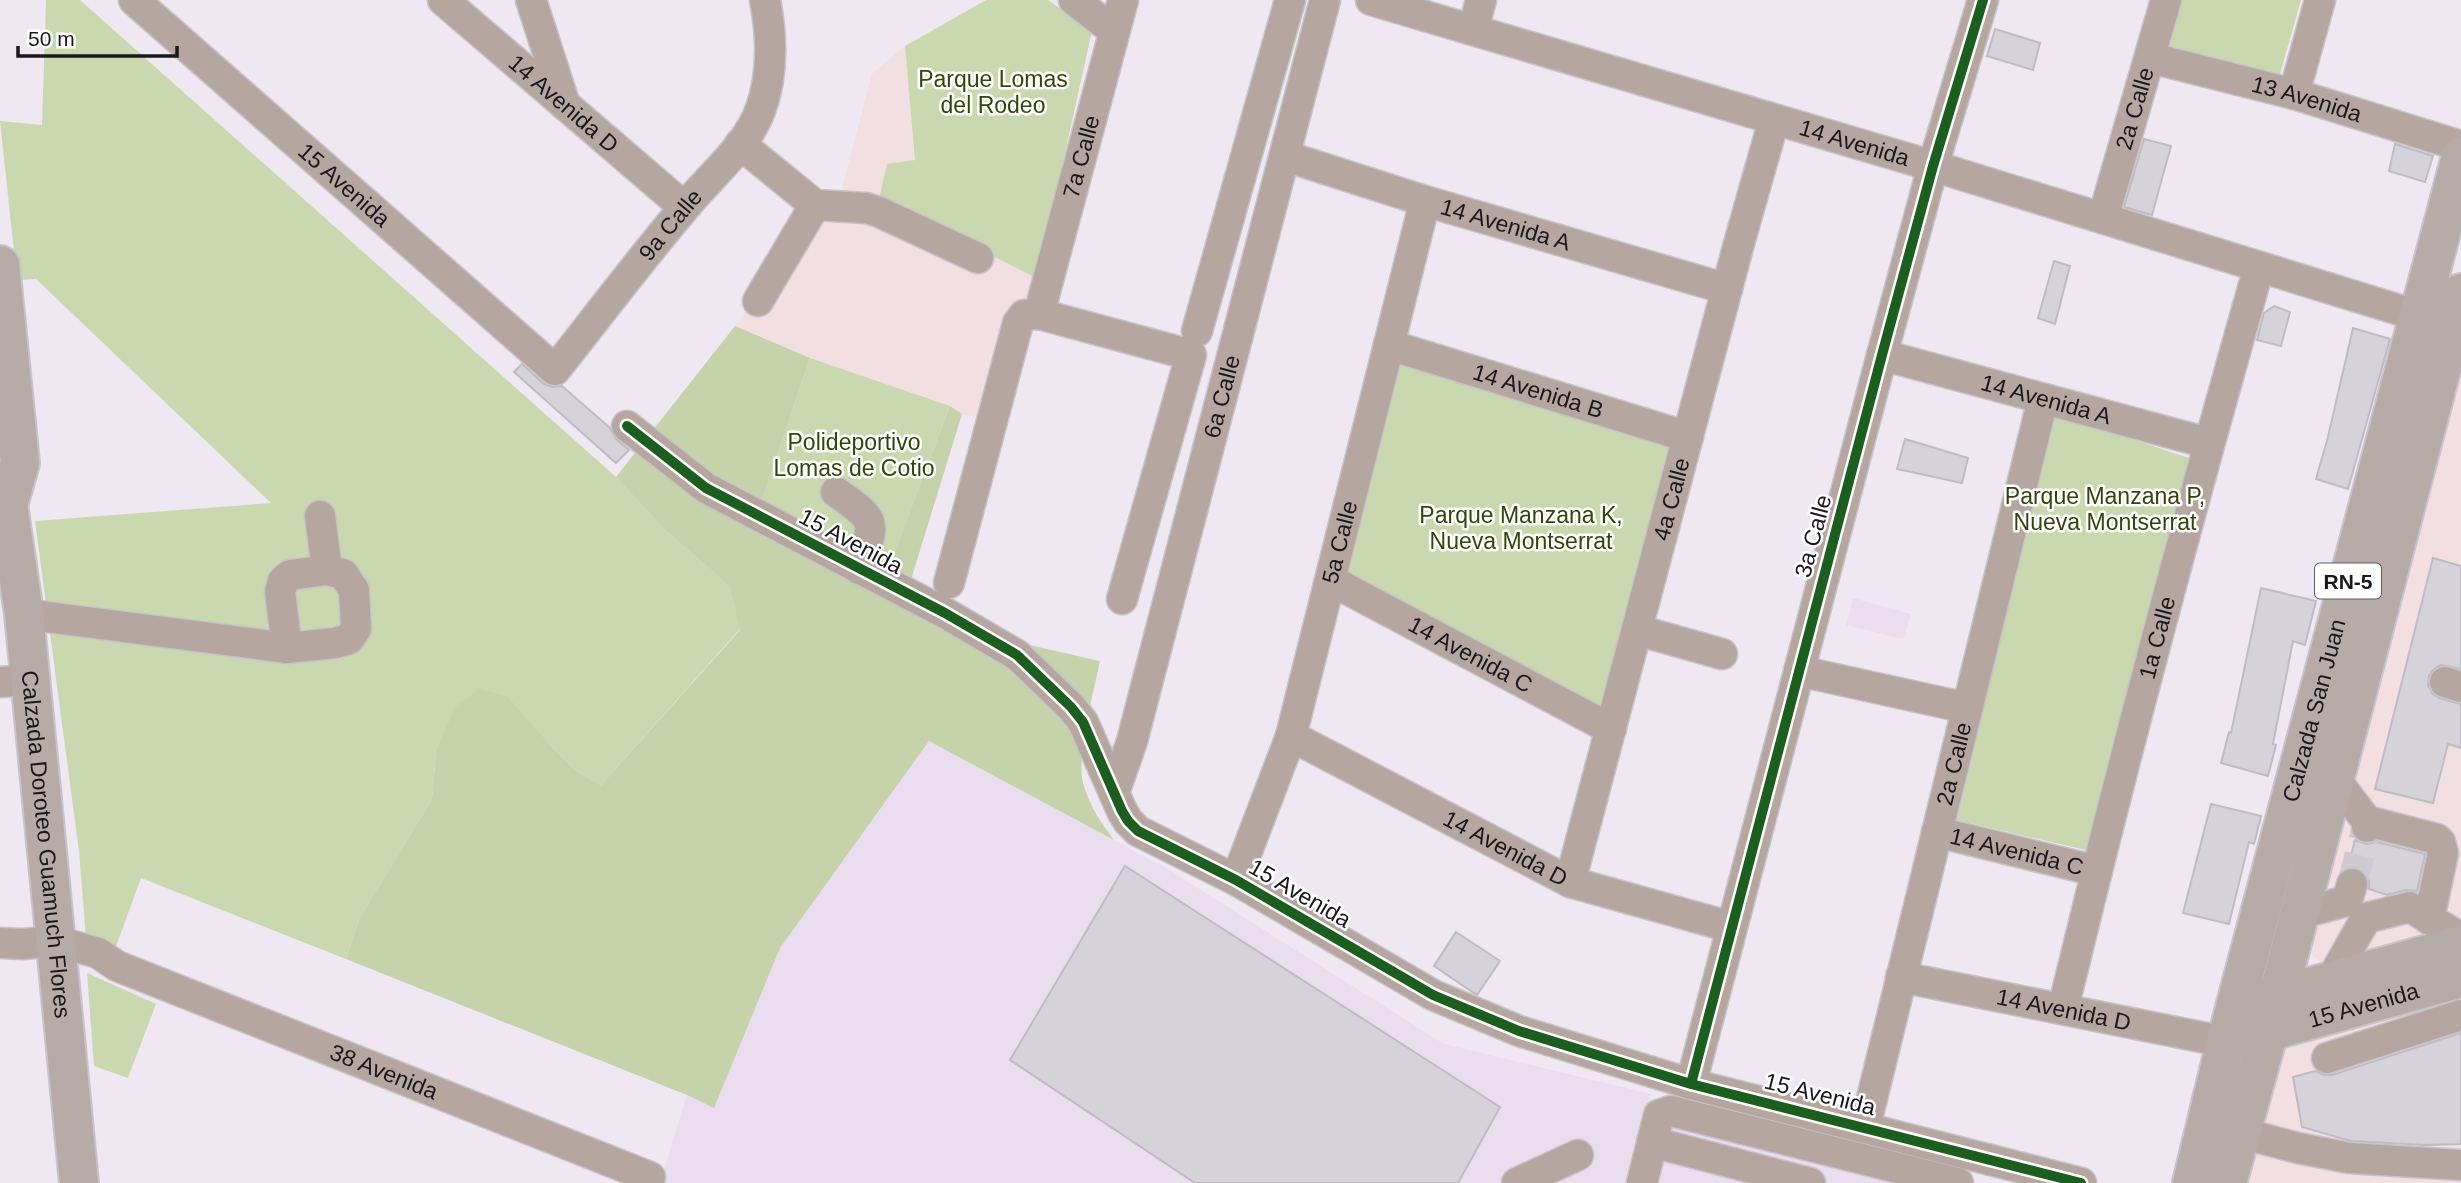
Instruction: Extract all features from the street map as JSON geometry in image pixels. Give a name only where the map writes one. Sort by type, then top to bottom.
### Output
[{"type":"main road","name":"Calzada San Juan","points":[[2192,1183],[2226,1042],[2461,157]]},
{"type":"main road","name":"Calzada Doroteo Guamuch Flores","points":[[0,265],[7,480],[24,614],[15,681],[34,947],[79,1183]]},
{"type":"main road","name":"Calzada San Juan","points":[[2227,1183],[2461,293]]},
{"type":"main road","name":"15 Avenida","points":[[2226,1042],[2330,982],[2461,945]]},
{"type":"main road","name":"15 Avenida","points":[[2236,1006],[2273,1014],[2439,1009],[2461,978]]},
{"type":"street","name":"15 Avenida","points":[[134,0],[555,370]]},
{"type":"street","name":"14 Avenida D","points":[[443,0],[684,207]]},
{"type":"street","points":[[531,0],[565,105]]},
{"type":"street","name":"9a Calle","points":[[555,370],[684,207],[740,144],[760,112],[769,74],[770,38],[765,0]]},
{"type":"street","points":[[1074,0],[1114,32]]},
{"type":"street","name":"7a Calle","points":[[1039,314],[1123,0]]},
{"type":"street","name":"6a Calle","points":[[1122,599],[1290,0]]},
{"type":"street","name":"6a Calle","points":[[1114,793],[1132,741],[1325,0]]},
{"type":"street","name":"14 Avenida","points":[[1371,0],[1933,166],[2418,316]]},
{"type":"street","points":[[1472,30],[1482,0]]},
{"type":"street","name":"3a Calle","points":[[1691,1084],[1882,355],[1933,166],[1983,0]]},
{"type":"street","name":"2a Calle","points":[[2103,218],[2166,0]]},
{"type":"street","points":[[2294,94],[2320,0]]},
{"type":"street","name":"13 Avenida","points":[[2151,58],[2294,94],[2461,146]]},
{"type":"street","name":"4a Calle","points":[[1570,882],[1774,120]]},
{"type":"street","points":[[740,144],[815,205],[866,208],[978,258]]},
{"type":"street","name":"14 Avenida A","points":[[1285,156],[1425,201],[1727,289]]},
{"type":"street","name":"5a Calle","points":[[1236,880],[1291,736],[1425,201]]},
{"type":"street","points":[[758,301],[815,205]]},
{"type":"street","name":"1a Calle","points":[[2063,1009],[2096,871],[2208,443],[2259,267]]},
{"type":"street","points":[[948,583],[1018,323],[1024,315],[1039,314],[1194,343]]},
{"type":"street","name":"14 Avenida B","points":[[1389,345],[1688,437]]},
{"type":"street","name":"14 Avenida A","points":[[1882,355],[2208,443]]},
{"type":"street","name":"2a Calle","points":[[1865,1127],[2043,399]]},
{"type":"street","name":"15 Avenida","points":[[626,426],[706,488],[945,613],[1017,655],[1083,722],[1128,821],[1138,831],[1236,880],[1433,995],[1519,1031],[1691,1084],[2081,1183]]},
{"type":"street","points":[[836,492],[864,512],[870,524],[869,537],[859,569]]},
{"type":"street","points":[[320,516],[327,570]]},
{"type":"street","points":[[24,614],[288,648],[335,643],[349,639],[356,629],[354,590],[343,574],[327,570],[290,575],[283,582],[280,592],[288,648]]},
{"type":"street","name":"14 Avenida C","points":[[1330,580],[1611,729]]},
{"type":"street","points":[[1637,630],[1722,654]]},
{"type":"street","points":[[1799,671],[1967,708]]},
{"type":"street","name":"14 Avenida D","points":[[1291,736],[1570,882],[1731,927]]},
{"type":"street","points":[[2334,778],[2367,824],[2437,839],[2440,842],[2443,853],[2429,919]]},
{"type":"street","name":"14 Avenida C","points":[[1937,832],[2096,871]]},
{"type":"street","points":[[2298,914],[2355,901],[2410,907],[2461,938]]},
{"type":"street","points":[[2330,982],[2355,901]]},
{"type":"street","name":"38 Avenida","points":[[34,947],[97,953],[117,966],[650,1177]]},
{"type":"street","name":"14 Avenida D","points":[[1901,977],[2226,1042]]},
{"type":"street","points":[[2326,1058],[2439,1009]]},
{"type":"street","points":[[1642,1183],[1656,1128],[1671,1111],[1958,1183]]},
{"type":"street","points":[[1656,1128],[1810,1183]]},
{"type":"street","points":[[2241,1133],[2349,1158],[2461,1165]]},
{"type":"street","points":[[1517,1183],[1578,1155]]},
{"type":"shaded area","points":[[905,46],[916,160],[1037,278],[994,420],[962,414],[950,406],[810,358],[735,326],[841,192],[872,74]]},
{"type":"shaded area","points":[[2461,351],[2461,924],[2323,964],[2303,947]]},
{"type":"shaded area","points":[[1853,598],[1911,614],[1903,639],[1846,625]]},
{"type":"shaded area","points":[[929,740],[1171,871],[1444,1044],[1651,1094],[1646,1115],[1934,1183],[660,1183],[687,1095],[714,1108],[780,948]]},
{"type":"shaded area","points":[[2461,991],[2461,1183],[2248,1183],[2289,1036]]},
{"type":"green space","points":[[46,0],[80,0],[616,477],[663,528],[729,586],[740,629],[601,785],[576,771],[548,743],[436,752],[432,799],[359,919],[346,959],[141,878],[114,952],[86,938],[79,851],[35,521],[271,503],[36,279],[17,280],[0,121],[42,125]]},
{"type":"green space","name":"Parque Lomas del Rodeo","points":[[986,0],[1048,0],[1092,31],[1037,278],[879,200],[887,164],[915,160],[905,46]]},
{"type":"green space","points":[[2173,0],[2301,0],[2276,88],[2158,55]]},
{"type":"green space","points":[[735,326],[810,358],[756,518],[883,582],[950,406],[962,414],[909,586],[933,623],[1100,661],[1084,740],[1081,771],[1092,806],[1114,840],[929,741],[780,948],[714,1108],[346,959],[359,919],[432,799],[436,752],[455,707],[479,689],[507,696],[576,771],[601,785],[740,630],[729,586],[663,528],[616,477]]},
{"type":"green space","name":"Polideportivo Lomas de Cotio","points":[[810,358],[950,406],[883,582],[756,518]]},
{"type":"green space","name":"Parque Manzana K, Nueva Montserrat","points":[[1402,358],[1678,444],[1604,714],[1347,578]]},
{"type":"green space","name":"Parque Manzana P, Nueva Montserrat","points":[[2053,413],[2192,459],[2086,850],[1957,820]]},
{"type":"green space","points":[[87,973],[156,1004],[128,1078],[94,1066]]},
{"type":"building","points":[[1995,29],[2040,43],[2033,70],[1987,56]]},
{"type":"building","points":[[2144,139],[2171,146],[2152,215],[2124,207]]},
{"type":"building","points":[[2395,144],[2433,156],[2425,182],[2389,171]]},
{"type":"building","points":[[2054,261],[2070,266],[2055,324],[2038,318]]},
{"type":"building","points":[[2274,306],[2290,312],[2281,346],[2257,340],[2264,313]]},
{"type":"building","points":[[2353,328],[2390,339],[2348,489],[2316,479]]},
{"type":"building","points":[[522,364],[544,384],[562,386],[610,428],[616,439],[629,450],[616,463],[514,372]]},
{"type":"building","points":[[1905,439],[1968,458],[1962,483],[1897,469]]},
{"type":"building","points":[[2433,558],[2461,566],[2461,669],[2441,665],[2429,676],[2428,685],[2432,693],[2439,698],[2461,704],[2461,748],[2448,744],[2433,803],[2375,789]]},
{"type":"building","points":[[2261,588],[2316,601],[2305,645],[2293,641],[2273,744],[2276,745],[2268,776],[2221,763],[2229,732],[2231,733]]},
{"type":"building","points":[[2211,804],[2261,816],[2254,844],[2249,842],[2229,924],[2183,913]]},
{"type":"building","points":[[2355,840],[2366,844],[2377,842],[2425,854],[2417,891],[2406,890],[2387,895],[2369,889],[2365,872],[2358,867],[2348,867]]},
{"type":"building","points":[[1125,866],[1500,1107],[1458,1183],[1195,1183],[1010,1060]]},
{"type":"building","points":[[1456,932],[1500,961],[1477,995],[1434,966]]},
{"type":"building","points":[[2461,1033],[2461,1144],[2351,1141],[2302,1127],[2293,1077],[2315,1071],[2332,1075]]},
{"type":"tunnel","points":[[2352,884],[2367,827]]},
{"type":"cycle path","points":[[1691,1084],[1882,355],[1933,166],[1983,0]]},
{"type":"cycle path","points":[[627,426],[706,488],[945,613],[1017,655],[1083,722],[1122,811],[1138,831],[1236,880],[1433,995],[1519,1031],[1691,1084],[2081,1183]]}]
